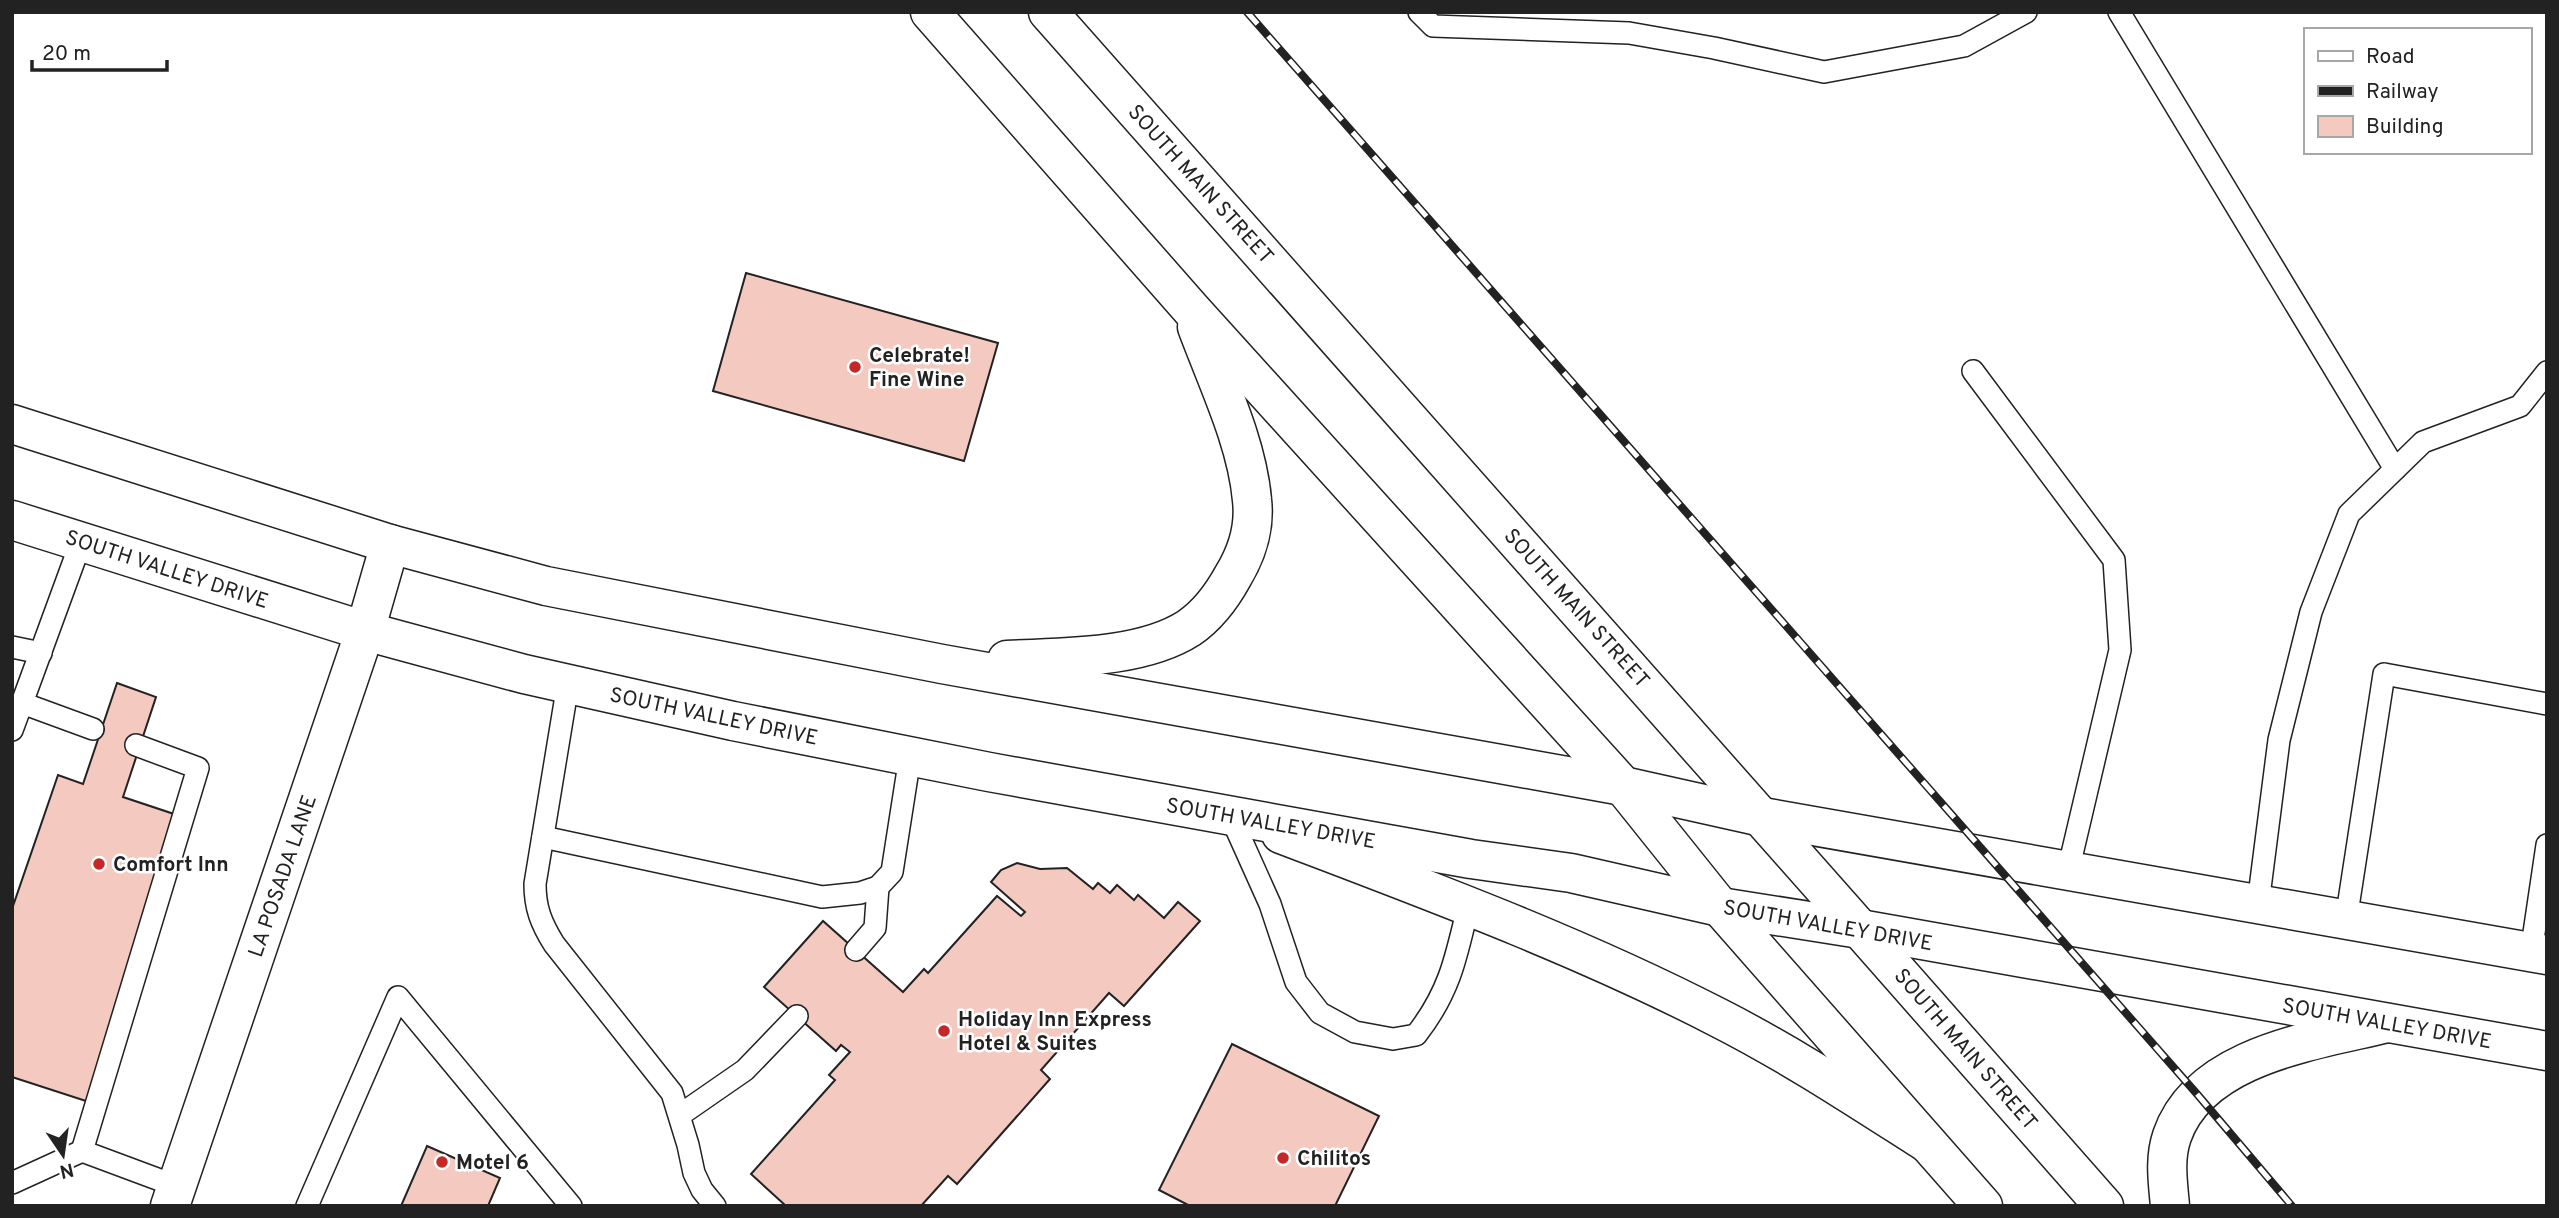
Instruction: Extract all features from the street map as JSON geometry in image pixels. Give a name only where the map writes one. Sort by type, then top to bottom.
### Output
[{"type":"main road","points":[[930,12],[1191,309],[1623,786],[1720,907],[1983,1206]]},
{"type":"main road","name":"SOUTH MAIN STREET","points":[[1048,12],[2104,1206]]},
{"type":"main road","points":[[942,664],[1088,655],[1162,641],[1188,629],[1208,612],[1224,591],[1247,547],[1252,525],[1252,501],[1240,444],[1191,309]]},
{"type":"main road","points":[[12,424],[390,544],[546,586],[942,664],[1623,786],[1762,817],[2539,954]]},
{"type":"main road","name":"SOUTH VALLEY DRIVE","points":[[12,520],[365,631],[568,684],[733,721],[910,757],[1471,859],[1571,873],[1720,907],[1860,929],[2547,1051]]},
{"type":"main road","name":"LA POSADA LANE","points":[[173,1196],[365,631],[390,544]]},
{"type":"main road","points":[[1230,815],[1468,907],[1619,970],[1718,1017],[1802,1063],[1927,1143]]},
{"type":"main road","points":[[2170,1206],[2166,1168],[2171,1139],[2179,1117],[2197,1094],[2220,1077],[2281,1049],[2387,1023]]},
{"type":"lane","points":[[1419,12],[1433,26],[1629,33],[1824,72],[1964,46],[2026,12]]},
{"type":"lane","points":[[2119,12],[2395,469]]},
{"type":"lane","points":[[1973,371],[2114,560],[2120,650],[2068,871]]},
{"type":"lane","points":[[2258,904],[2278,740],[2311,612],[2349,514],[2423,442],[2520,406],[2547,372]]},
{"type":"lane","points":[[12,730],[81,542]]},
{"type":"lane","points":[[12,647],[41,653]]},
{"type":"lane","points":[[2346,920],[2385,674],[2547,704]]},
{"type":"lane","points":[[568,684],[534,884],[535,903],[541,922],[554,943],[672,1093],[694,1173],[702,1190],[715,1206]]},
{"type":"lane","points":[[22,704],[93,729]]},
{"type":"lane","points":[[12,1183],[82,1151],[198,768],[135,745]]},
{"type":"lane","points":[[542,837],[822,897],[860,894],[878,887],[892,872],[910,757]]},
{"type":"lane","points":[[1230,815],[1270,904],[1296,982],[1320,1013],[1355,1032],[1393,1039],[1416,1035],[1435,1011],[1454,969],[1468,907]]},
{"type":"lane","points":[[2539,954],[2547,845]]},
{"type":"lane","points":[[856,950],[876,928],[878,887]]},
{"type":"lane","points":[[307,1206],[398,997],[570,1206]]},
{"type":"lane","points":[[680,1115],[745,1070],[797,1016]]},
{"type":"lane","points":[[82,1151],[173,1196]]},
{"type":"building","name":"Celebrate! Fine Wine","points":[[746,273],[998,343],[964,461],[713,391]]},
{"type":"building","name":"Comfort Inn","points":[[117,683],[156,697],[123,797],[186,818],[89,1102],[12,1077],[12,909],[58,775],[83,784]]},
{"type":"building","name":"Holiday Inn Express Hotel & Suites","points":[[1017,863],[1040,869],[1067,868],[1093,889],[1098,883],[1110,893],[1117,885],[1134,900],[1138,895],[1164,918],[1178,902],[1200,921],[1124,1006],[1109,993],[1041,1070],[1050,1079],[957,1184],[948,1176],[921,1206],[786,1206],[751,1174],[835,1080],[829,1075],[850,1052],[841,1045],[836,1051],[764,987],[823,921],[903,992],[924,969],[928,973],[997,896],[1021,916],[1025,912],[991,882],[1001,870]]},
{"type":"building","points":[[1232,1044],[1379,1116],[1335,1206],[1190,1206],[1159,1190]]},
{"type":"building","name":"Motel 6","points":[[427,1146],[500,1178],[488,1206],[401,1206]]},
{"type":"railway","points":[[1247,12],[2197,1094],[2292,1206]]},
{"type":"place","name":"Celebrate! Fine Wine","points":[[855,367]]},
{"type":"place","name":"Comfort Inn","points":[[99,864]]},
{"type":"place","name":"Holiday Inn Express Hotel & Suites","points":[[944,1031]]},
{"type":"place","name":"Chilitos","points":[[1283,1158]]},
{"type":"place","name":"Motel 6","points":[[442,1162]]}]
